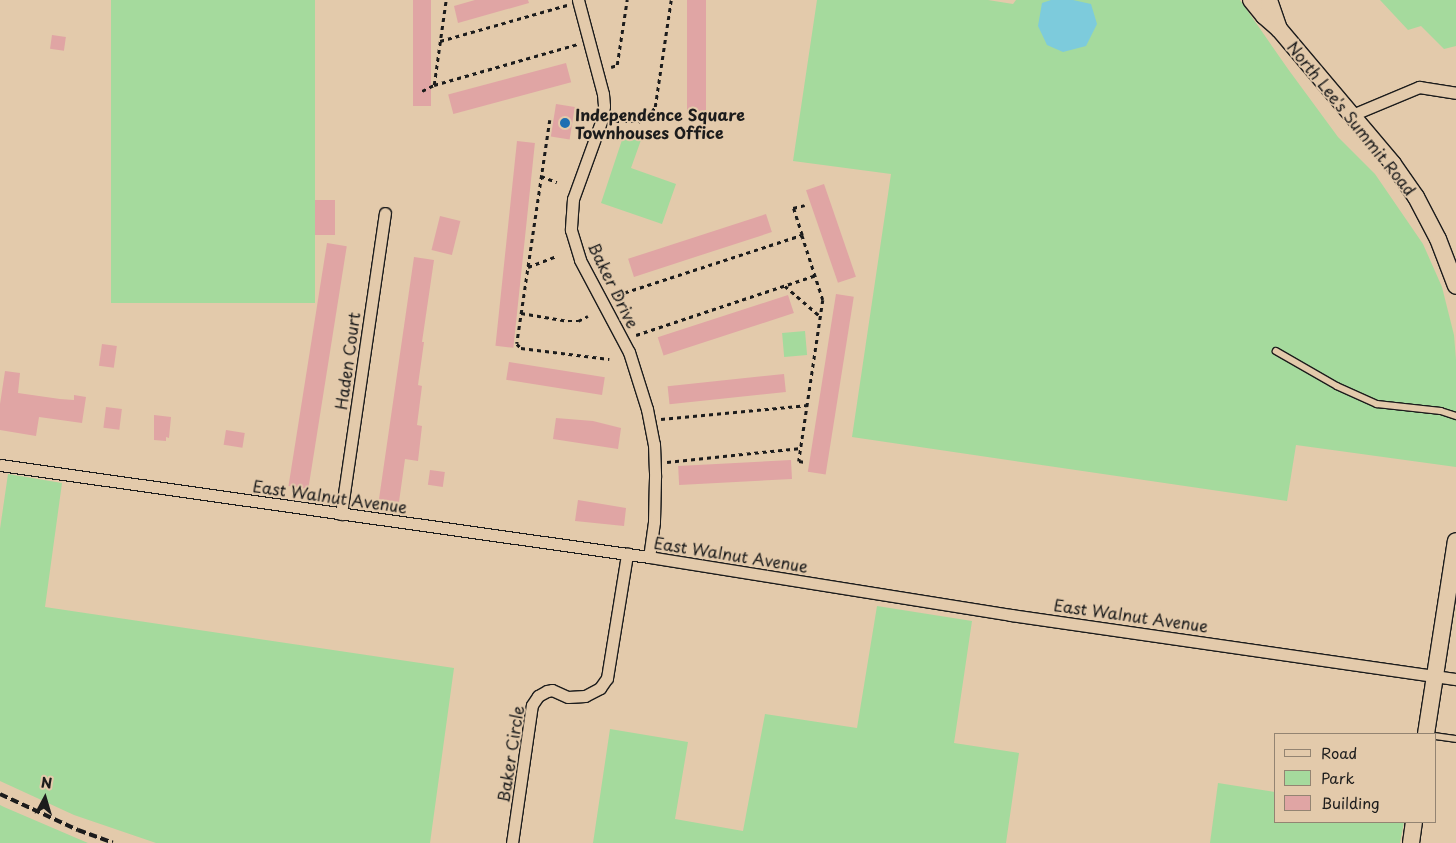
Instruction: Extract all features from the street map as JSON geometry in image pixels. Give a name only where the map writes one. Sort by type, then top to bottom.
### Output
[{"type":"main road","name":"North Lee's Summit Road","points":[[1251,0],[1264,16],[1280,29],[1392,164],[1416,197],[1438,239],[1456,286]]},
{"type":"main road","name":"North Lee's Summit Road","points":[[1269,0],[1280,29]]},
{"type":"main road","points":[[1426,733],[1456,541]]},
{"type":"main road","points":[[1411,843],[1414,823]]},
{"type":"street","name":"Baker Drive","points":[[578,0],[603,94],[604,106],[602,119],[573,199],[571,230],[580,260],[629,352],[647,409],[654,444],[655,477],[654,522],[649,557]]},
{"type":"street","points":[[1352,115],[1419,87],[1456,93]]},
{"type":"street","name":"Haden Court","points":[[341,514],[385,213]]},
{"type":"street","name":"East Walnut Avenue","points":[[0,465],[649,557],[1011,615],[1456,679]]},
{"type":"street","name":"Baker Circle","points":[[512,843],[532,706],[538,696],[552,690],[568,697],[585,696],[600,688],[607,678],[627,554]]},
{"type":"lane","points":[[1276,351],[1337,386],[1376,404],[1441,411],[1456,416]]},
{"type":"lane","points":[[1436,736],[1456,739]]},
{"type":"path","points":[[434,85],[446,0]]},
{"type":"path","points":[[611,67],[617,65],[627,0]]},
{"type":"path","points":[[616,122],[638,122],[647,118],[655,108],[671,0]]},
{"type":"path","points":[[440,41],[567,6]]},
{"type":"path","points":[[422,91],[434,85],[578,44]]},
{"type":"path","points":[[550,120],[517,342],[519,347],[609,359]]},
{"type":"path","points":[[541,176],[557,182]]},
{"type":"path","points":[[804,462],[799,461],[823,298],[793,208],[805,205]]},
{"type":"path","points":[[617,296],[802,235]]},
{"type":"path","points":[[528,267],[557,256]]},
{"type":"path","points":[[636,335],[816,275]]},
{"type":"path","points":[[785,286],[821,317]]},
{"type":"path","points":[[521,313],[568,321],[578,321],[588,316]]},
{"type":"path","points":[[658,420],[808,405]]},
{"type":"path","points":[[667,462],[801,448]]},
{"type":"green space","points":[[111,0],[315,0],[315,303],[111,303]]},
{"type":"green space","points":[[817,0],[988,0],[1013,4],[1016,0],[1240,0],[1338,137],[1375,174],[1423,244],[1442,287],[1454,335],[1456,360],[1456,467],[1296,445],[1287,501],[852,437],[891,174],[793,161]]},
{"type":"green space","points":[[1380,0],[1456,0],[1456,46],[1444,49],[1421,26],[1408,30]]},
{"type":"green space","points":[[624,134],[641,140],[631,168],[676,184],[662,224],[601,203]]},
{"type":"green space","points":[[805,331],[807,355],[784,357],[782,333]]},
{"type":"green space","points":[[8,474],[62,483],[45,607],[454,668],[430,843],[156,843],[74,815],[0,781],[0,529]]},
{"type":"green space","points":[[877,606],[972,621],[954,743],[1019,753],[1006,843],[593,843],[610,729],[688,742],[675,819],[743,831],[765,714],[857,728]]},
{"type":"green space","points":[[1218,783],[1274,792],[1274,823],[1404,823],[1400,843],[1210,843]]},
{"type":"green space","points":[[0,805],[4,807],[88,843],[0,843]]},
{"type":"water","points":[[1051,0],[1073,0],[1091,4],[1097,24],[1086,46],[1063,52],[1047,45],[1038,26],[1042,3]]},
{"type":"building","points":[[413,0],[431,0],[431,106],[413,106]]},
{"type":"building","points":[[475,0],[528,0],[529,3],[458,23],[454,6]]},
{"type":"building","points":[[687,0],[706,0],[706,115],[687,115]]},
{"type":"building","points":[[52,35],[66,37],[64,51],[50,49]]},
{"type":"building","points":[[566,63],[571,82],[453,114],[448,95]]},
{"type":"building","points":[[556,104],[575,107],[570,140],[551,137]]},
{"type":"building","points":[[517,141],[535,143],[513,348],[495,346]]},
{"type":"building","points":[[824,184],[856,277],[838,283],[806,190]]},
{"type":"building","points":[[315,200],[335,200],[335,235],[315,235]]},
{"type":"building","points":[[766,214],[772,232],[634,277],[628,259]]},
{"type":"building","points":[[440,216],[460,221],[452,255],[432,250]]},
{"type":"building","points":[[327,243],[347,246],[308,489],[289,486]]},
{"type":"building","points":[[414,257],[434,260],[418,385],[422,386],[417,425],[422,426],[418,461],[405,459],[399,502],[379,499]]},
{"type":"building","points":[[836,294],[854,297],[826,475],[808,472]]},
{"type":"building","points":[[788,295],[794,313],[664,355],[658,337]]},
{"type":"building","points":[[102,344],[117,346],[114,368],[99,366]]},
{"type":"building","points":[[509,362],[605,377],[602,395],[506,380]]},
{"type":"building","points":[[5,371],[20,373],[18,393],[74,400],[74,395],[86,397],[82,423],[39,417],[36,436],[0,430],[0,404]]},
{"type":"building","points":[[784,374],[786,392],[670,404],[668,386]]},
{"type":"building","points":[[106,407],[122,409],[119,430],[103,428]]},
{"type":"building","points":[[154,415],[171,417],[169,438],[166,437],[166,441],[154,440]]},
{"type":"building","points":[[556,418],[593,421],[621,428],[618,449],[553,439]]},
{"type":"building","points":[[226,430],[245,433],[242,448],[224,445]]},
{"type":"building","points":[[791,460],[792,479],[679,485],[678,466]]},
{"type":"building","points":[[430,470],[445,472],[443,487],[428,485]]},
{"type":"building","points":[[578,500],[626,508],[624,526],[575,521]]},
{"type":"railway","points":[[0,794],[78,830],[113,843]]},
{"type":"place","name":"Independence Square Townhouses Office","points":[[565,123]]}]
